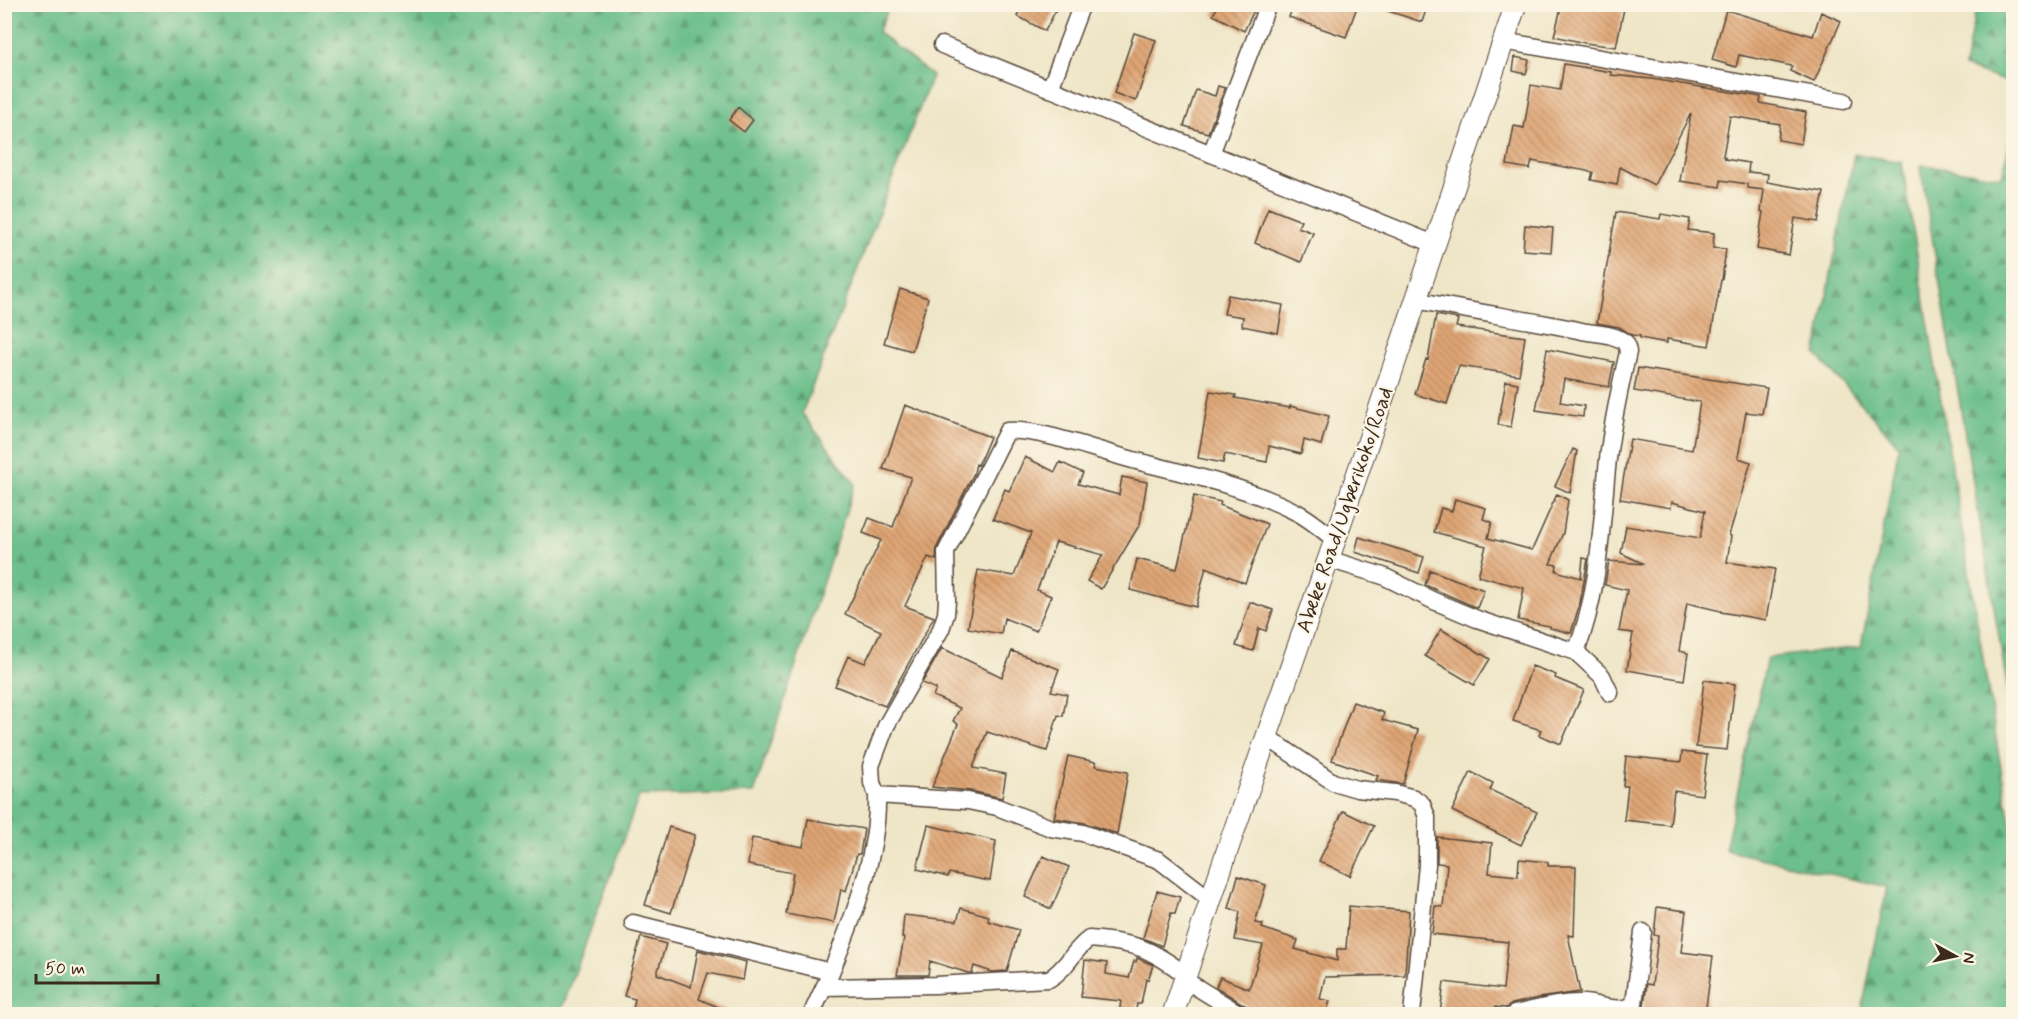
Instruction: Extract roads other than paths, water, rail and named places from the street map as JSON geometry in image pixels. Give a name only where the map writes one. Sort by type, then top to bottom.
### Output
[{"type":"street","points":[[1050,89],[1082,4]]},
{"type":"street","points":[[1211,154],[1268,4]]},
{"type":"street","name":"Abeke Road/Ugberikoko/Road","points":[[1173,1014],[1516,4]]},
{"type":"street","points":[[1503,42],[1845,101]]},
{"type":"street","points":[[942,45],[1434,244]]},
{"type":"street","points":[[1416,300],[1454,309],[1613,335],[1626,343],[1628,352],[1613,418],[1600,536],[1599,568],[1583,634],[1576,652]]},
{"type":"street","points":[[812,1014],[867,874],[878,807],[877,795],[872,783],[871,766],[886,726],[940,629],[946,614],[946,550],[1007,431],[1050,436],[1249,493],[1298,513],[1316,524],[1332,549],[1383,576],[1477,619],[1576,652],[1602,676],[1610,693]]},
{"type":"street","points":[[1267,737],[1333,782],[1357,789],[1395,793],[1414,798],[1422,804],[1427,817],[1427,865],[1412,1014]]},
{"type":"street","points":[[877,795],[968,801],[997,807],[1051,828],[1083,833],[1159,860],[1211,900]]},
{"type":"street","points":[[633,923],[827,980],[935,985],[1049,979],[1059,974],[1078,946],[1089,939],[1140,946],[1157,954],[1185,977],[1240,1014]]},
{"type":"street","points":[[1514,1014],[1554,1005],[1583,1003],[1622,1009],[1630,1007],[1634,1004],[1643,932]]}]
